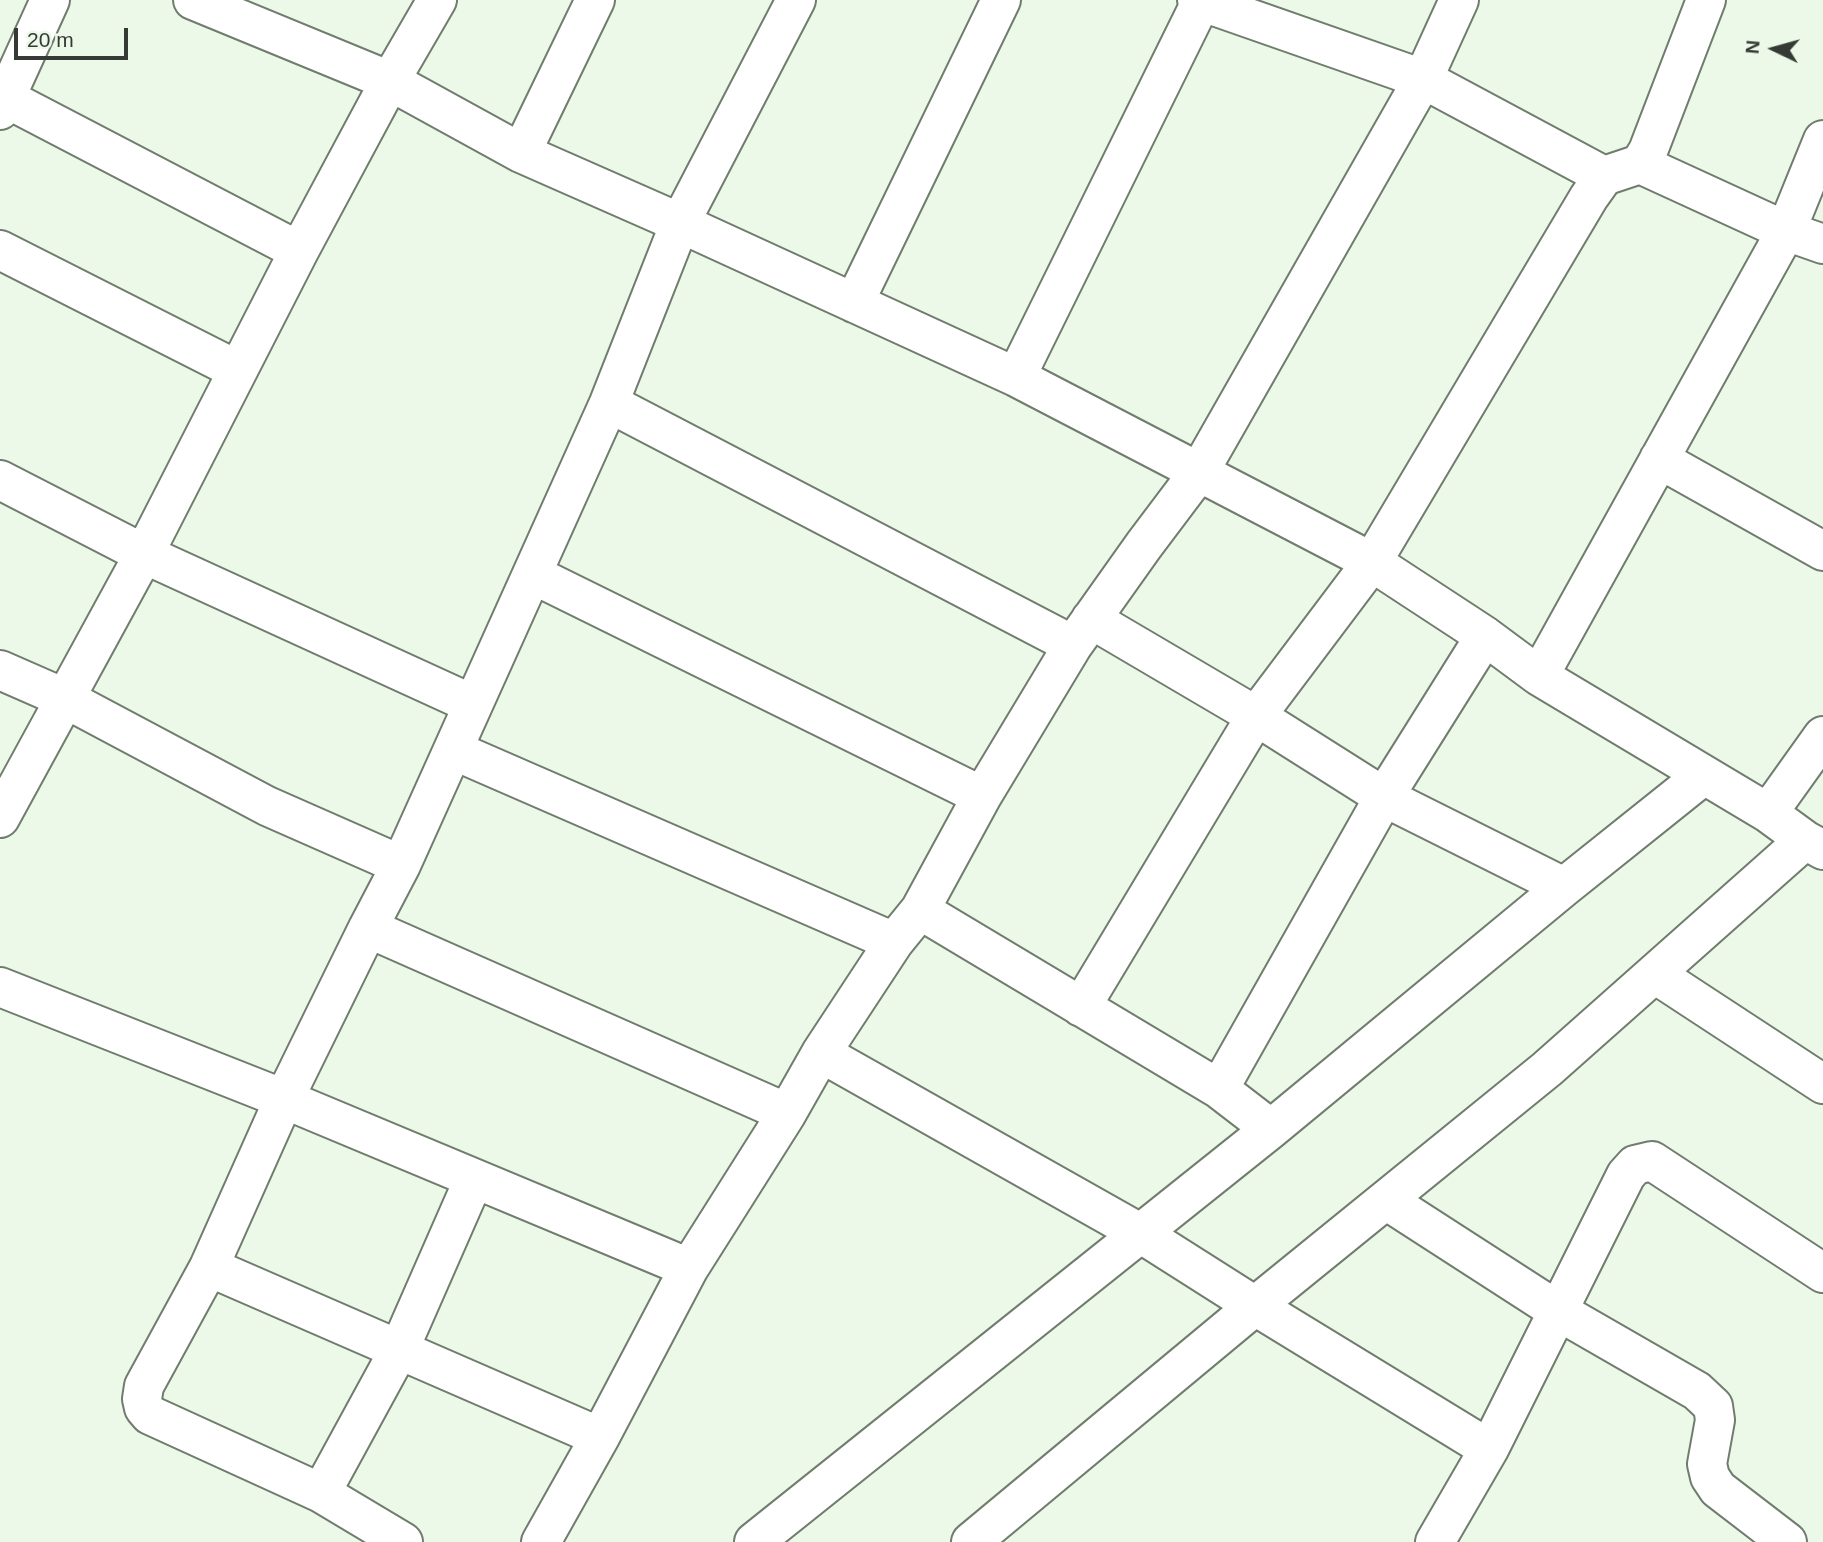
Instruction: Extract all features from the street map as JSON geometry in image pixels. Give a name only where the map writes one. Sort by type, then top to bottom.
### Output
[{"type":"street","points":[[50,0],[2,101],[299,251]]},
{"type":"street","points":[[193,0],[249,11],[390,81],[521,153],[1016,377],[1372,562],[1485,636],[1539,676],[1768,813],[1814,845],[1655,974],[1547,1069],[1255,1306],[971,1542]]},
{"type":"street","points":[[0,818],[144,554],[299,251],[390,81],[437,0]]},
{"type":"street","points":[[521,153],[595,0]]},
{"type":"street","points":[[386,1538],[321,1493],[150,1415],[144,1408],[142,1399],[144,1386],[209,1267],[284,1099],[401,865],[609,403],[680,223],[796,0]]},
{"type":"street","points":[[854,303],[1001,0]]},
{"type":"street","points":[[1016,377],[1200,0],[1423,79],[1622,170],[1823,244]]},
{"type":"street","points":[[541,1542],[689,1268],[787,1113],[821,1053],[894,942],[920,910],[982,796],[1082,632],[1199,472],[1423,79],[1459,0]]},
{"type":"street","points":[[1081,1007],[1256,716],[1372,562],[1588,197],[1648,151],[1706,0]]},
{"type":"street","points":[[1539,676],[1786,232],[1823,140]]},
{"type":"street","points":[[0,250],[237,370]]},
{"type":"street","points":[[609,403],[1256,716],[1384,797],[1564,887]]},
{"type":"street","points":[[1659,459],[1823,550]]},
{"type":"street","points":[[0,480],[144,554],[472,704]]},
{"type":"street","points":[[532,574],[982,796]]},
{"type":"street","points":[[1219,1088],[1384,797],[1485,636]]},
{"type":"street","points":[[0,670],[64,698],[267,806],[401,865]]},
{"type":"street","points":[[1768,813],[1823,736]]},
{"type":"street","points":[[453,750],[894,942]]},
{"type":"street","points":[[754,1542],[1271,1129],[1704,775]]},
{"type":"street","points":[[920,910],[1219,1088],[1271,1129]]},
{"type":"street","points":[[368,928],[787,1113]]},
{"type":"street","points":[[1655,974],[1823,1084]]},
{"type":"street","points":[[0,988],[284,1099],[689,1268]]},
{"type":"street","points":[[821,1053],[1140,1233],[1489,1449]]},
{"type":"street","points":[[1435,1542],[1489,1449],[1626,1175],[1635,1165],[1651,1161],[1823,1273]]},
{"type":"street","points":[[321,1493],[399,1350],[474,1179]]},
{"type":"street","points":[[1386,1200],[1558,1311],[1698,1391],[1713,1406],[1715,1420],[1707,1464],[1717,1489],[1787,1542]]},
{"type":"street","points":[[209,1267],[600,1437]]}]
